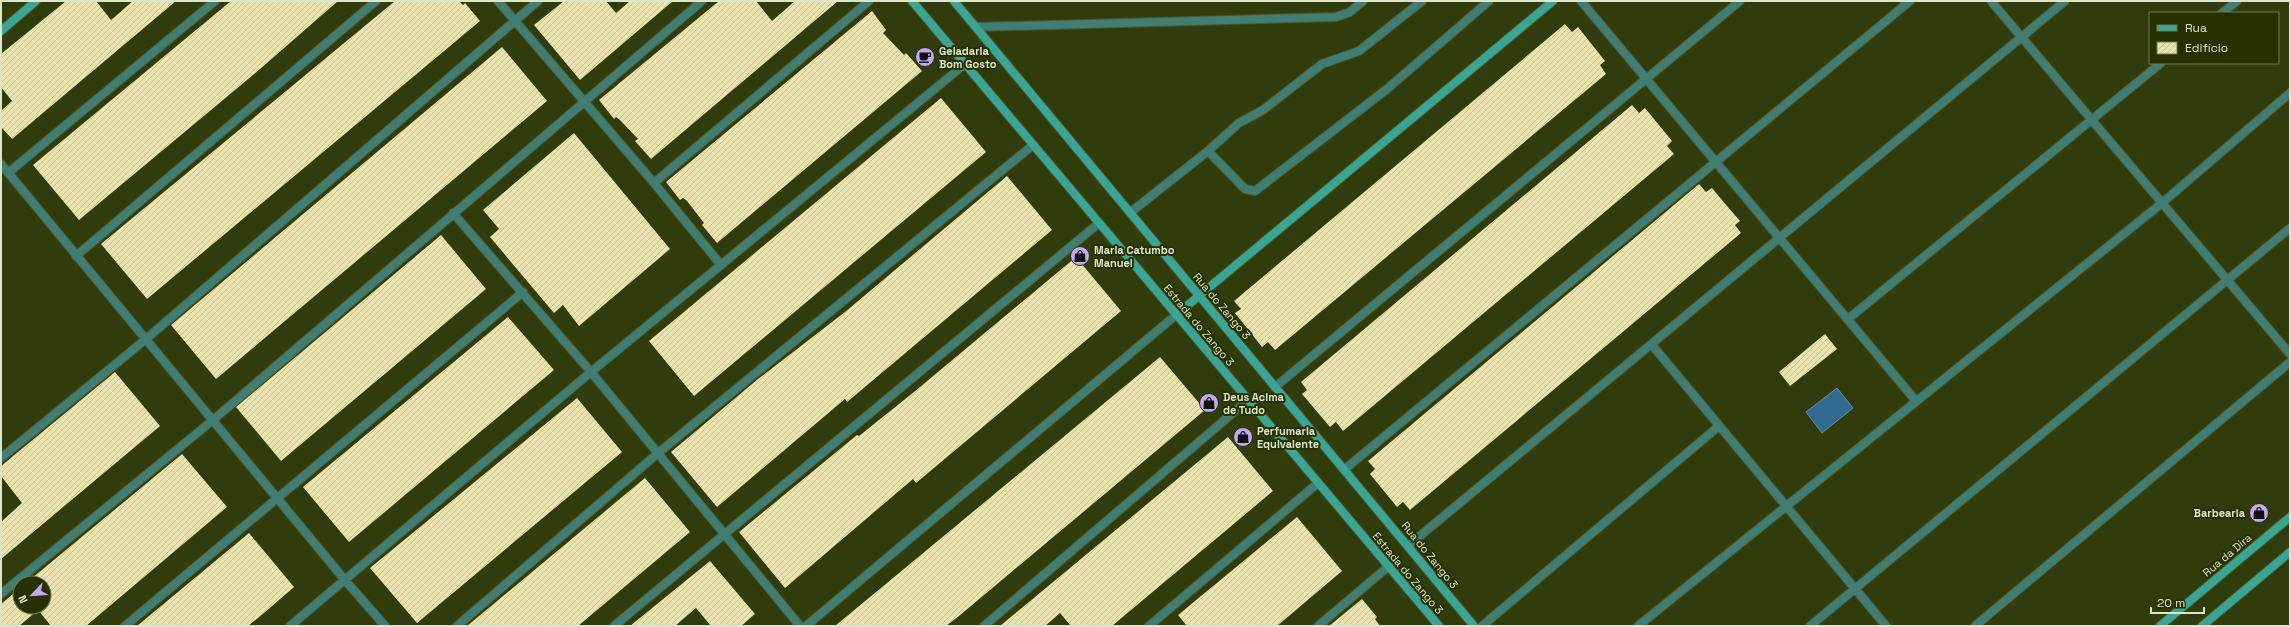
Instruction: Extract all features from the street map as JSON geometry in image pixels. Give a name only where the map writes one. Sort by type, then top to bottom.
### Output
[{"type":"street","points":[[1,31],[36,1]]},
{"type":"street","points":[[8,173],[216,1]]},
{"type":"street","points":[[76,256],[376,1]]},
{"type":"street","points":[[498,1],[654,183],[721,265]]},
{"type":"street","points":[[1,458],[146,339],[514,20],[538,1]]},
{"type":"street","points":[[1,594],[213,420],[702,1]]},
{"type":"street","points":[[654,183],[869,1]]},
{"type":"street","name":"Estrada do Zango 3","points":[[912,1],[1438,626]]},
{"type":"street","name":"Rua do Zango 3","points":[[954,1],[1345,469],[1474,626]]},
{"type":"street","points":[[976,27],[1336,17],[1350,12],[1363,1]]},
{"type":"street","points":[[1131,212],[1208,151],[1239,123],[1263,110],[1322,64],[1359,51],[1422,1]]},
{"type":"street","points":[[1208,151],[1245,189],[1256,191],[1387,89],[1489,1]]},
{"type":"street","points":[[806,626],[1553,1]]},
{"type":"street","points":[[1581,1],[1916,401]]},
{"type":"street","points":[[1275,387],[1647,80],[1740,1]]},
{"type":"street","points":[[1345,469],[1910,1]]},
{"type":"street","points":[[1991,1],[2290,354]]},
{"type":"street","points":[[1409,546],[2065,1]]},
{"type":"street","points":[[2223,12],[2236,1]]},
{"type":"street","points":[[290,626],[591,372],[965,64]]},
{"type":"street","points":[[1848,319],[2160,64]]},
{"type":"street","points":[[1638,626],[2162,203],[2290,93]]},
{"type":"street","points":[[457,626],[657,454],[1033,145]]},
{"type":"street","points":[[1,164],[344,579],[385,626]]},
{"type":"street","points":[[453,213],[591,372],[800,626]]},
{"type":"street","points":[[614,626],[724,533],[1099,223]]},
{"type":"street","points":[[1810,626],[1856,590],[2290,228]]},
{"type":"street","points":[[125,626],[523,292]]},
{"type":"street","points":[[1652,345],[1886,626]]},
{"type":"street","points":[[1975,626],[2290,362]]},
{"type":"street","points":[[984,626],[1248,400]]},
{"type":"street","points":[[1482,626],[1719,426]]},
{"type":"street","points":[[1149,626],[1318,482]]},
{"type":"street","name":"Rua da Dira","points":[[2160,626],[2290,517]]},
{"type":"street","points":[[2202,626],[2290,552]]},
{"type":"street","points":[[1318,626],[1389,566]]},
{"type":"water","points":[[1837,388],[1853,408],[1822,433],[1806,412]]},
{"type":"building","points":[[66,1],[96,1],[111,20],[133,1],[176,1],[12,139],[1,127],[1,111],[12,101],[1,87],[1,54]]},
{"type":"building","points":[[231,1],[338,1],[253,75],[79,220],[33,165]]},
{"type":"building","points":[[395,1],[459,1],[463,5],[465,3],[480,21],[147,299],[101,244]]},
{"type":"building","points":[[564,1],[606,1],[616,13],[630,1],[673,1],[580,80],[534,25]]},
{"type":"building","points":[[719,1],[756,1],[772,21],[795,1],[838,1],[651,159],[635,141],[638,139],[620,120],[616,117],[614,119],[599,100]]},
{"type":"building","points":[[872,11],[886,30],[883,33],[904,55],[906,53],[922,71],[717,243],[702,225],[704,223],[687,201],[683,198],[680,200],[666,182]]},
{"type":"building","points":[[1565,24],[1572,32],[1578,27],[1605,61],[1600,65],[1606,74],[1275,350],[1268,342],[1262,347],[1235,313],[1241,309],[1234,301]]},
{"type":"building","points":[[502,47],[547,101],[216,379],[171,325]]},
{"type":"building","points":[[941,98],[986,152],[694,396],[649,341]]},
{"type":"building","points":[[1632,105],[1639,113],[1645,108],[1672,141],[1667,146],[1674,154],[1343,431],[1336,422],[1330,427],[1302,394],[1307,390],[1301,382]]},
{"type":"building","points":[[574,133],[670,249],[579,326],[563,305],[554,313],[490,237],[499,229],[483,210]]},
{"type":"building","points":[[1007,176],[1052,230],[847,402],[845,399],[717,507],[671,452],[758,379],[845,312]]},
{"type":"building","points":[[1699,184],[1706,192],[1712,188],[1740,221],[1735,225],[1741,233],[1410,510],[1403,502],[1397,507],[1370,474],[1375,469],[1368,461]]},
{"type":"building","points":[[441,235],[486,289],[281,461],[236,407]]},
{"type":"building","points":[[1076,257],[1121,311],[916,483],[913,479],[785,588],[739,532],[857,435],[859,436],[914,392]]},
{"type":"building","points":[[508,317],[554,370],[349,542],[303,487]]},
{"type":"building","points":[[1825,334],[1837,349],[1790,386],[1779,372]]},
{"type":"building","points":[[1160,357],[1205,410],[959,616],[946,626],[835,626]]},
{"type":"building","points":[[115,372],[160,426],[1,559],[1,522],[22,503],[1,476],[1,466]]},
{"type":"building","points":[[577,398],[622,452],[417,623],[370,568]]},
{"type":"building","points":[[1228,437],[1273,491],[1112,626],[1071,626],[1060,613],[1045,626],[1000,626]]},
{"type":"building","points":[[182,454],[227,507],[86,626],[51,626],[42,615],[52,615],[52,575],[36,575]]},
{"type":"building","points":[[645,478],[690,532],[578,626],[467,626]]},
{"type":"building","points":[[1297,517],[1342,571],[1277,626],[1187,626],[1178,615]]},
{"type":"building","points":[[249,533],[294,587],[264,613],[248,626],[137,626]]},
{"type":"building","points":[[710,561],[755,614],[741,626],[711,626],[696,608],[675,626],[630,626]]},
{"type":"building","points":[[12,595],[12,615],[32,615],[19,626],[1,626],[1,604]]},
{"type":"building","points":[[1362,599],[1377,617],[1375,619],[1380,626],[1329,626]]},
{"type":"place","name":"Geladaria Bom Gosto","points":[[925,57]]},
{"type":"place","name":"Maria Catumbo Manuel","points":[[1080,256]]},
{"type":"place","name":"Deus Acima de Tudo","points":[[1209,403]]},
{"type":"place","name":"Perfumaria Equivalente","points":[[1243,437]]},
{"type":"place","name":"Barbearia","points":[[2259,513]]}]
